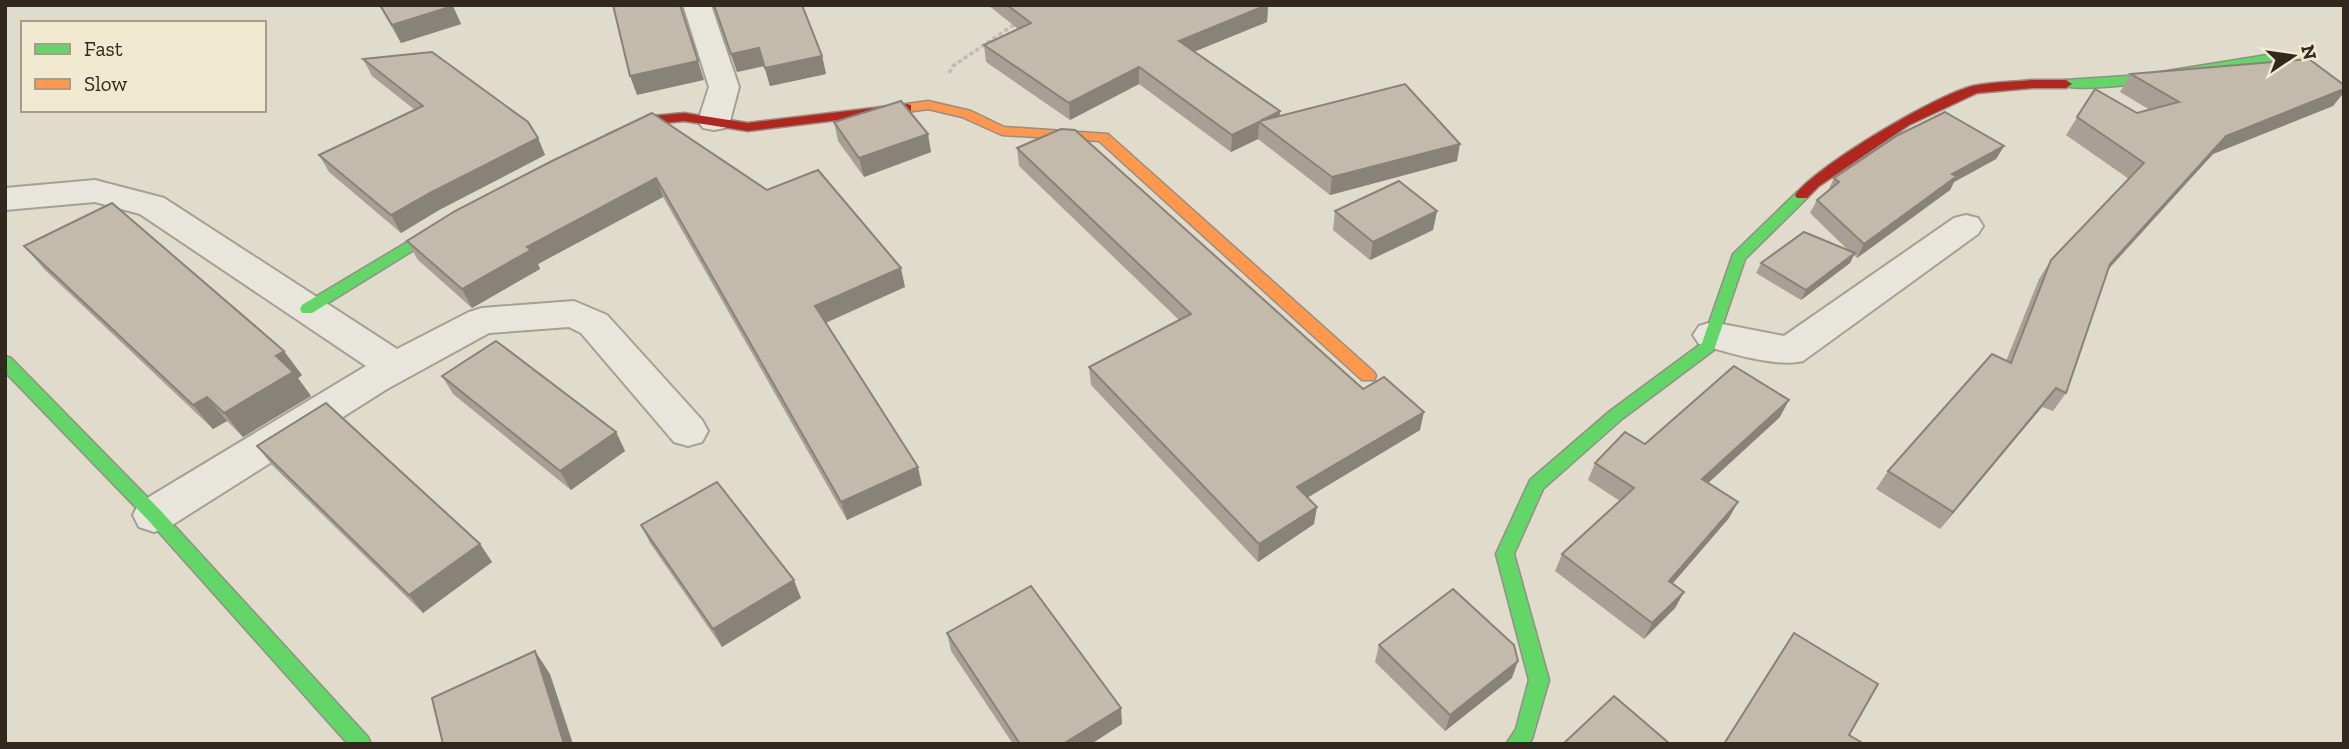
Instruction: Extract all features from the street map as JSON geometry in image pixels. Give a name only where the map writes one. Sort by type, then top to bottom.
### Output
[{"type":"street","points":[[697,5],[724,87],[714,121]]},
{"type":"street","points":[[1516,744],[1525,733],[1539,680],[1505,554],[1536,485],[1616,415],[1709,346],[1738,257],[1814,183],[1904,122],[1974,90],[2032,84],[2092,84],[2267,59]]},
{"type":"street","points":[[599,142],[652,120],[684,117],[748,127],[928,106],[966,114],[1002,131],[1103,137],[1368,376]]},
{"type":"street","points":[[5,199],[95,191],[152,206],[396,367]]},
{"type":"street","points":[[307,309],[464,214]]},
{"type":"street","points":[[1712,335],[1790,351],[1966,226]]},
{"type":"street","points":[[154,516],[396,367],[482,321],[574,314],[594,324],[688,431]]},
{"type":"street","points":[[5,362],[154,516],[361,744]]},
{"type":"path","points":[[928,106],[953,66],[1019,22]]},
{"type":"building","points":[[380,5],[452,5],[453,6],[392,25]]},
{"type":"building","points":[[613,5],[680,5],[698,61],[630,76]]},
{"type":"building","points":[[714,5],[802,5],[822,56],[765,68],[759,48],[731,54]]},
{"type":"building","points":[[1007,5],[1267,5],[1179,41],[1280,111],[1260,121],[1405,84],[1460,144],[1332,177],[1259,122],[1232,135],[1139,67],[1069,103],[984,45],[1031,23]]},
{"type":"building","points":[[432,52],[528,122],[538,138],[391,215],[319,155],[423,106],[363,59]]},
{"type":"building","points":[[2309,59],[2344,85],[2344,89],[2226,136],[2110,264],[2066,393],[2056,388],[1953,512],[1888,471],[1992,354],[2011,363],[2051,260],[2144,163],[2077,117],[2095,89],[2137,113],[2179,102],[2131,74]]},
{"type":"building","points":[[901,101],[928,134],[859,158],[834,122]]},
{"type":"building","points":[[1945,112],[2004,146],[1952,174],[1957,176],[1864,244],[1817,200],[1839,182],[1834,178],[1898,135]]},
{"type":"building","points":[[652,113],[767,190],[818,170],[901,268],[815,306],[918,467],[841,502],[656,178],[527,247],[531,250],[462,289],[407,241],[455,211]]},
{"type":"building","points":[[1061,129],[1075,130],[1363,389],[1384,377],[1424,412],[1297,487],[1317,507],[1259,544],[1089,367],[1191,314],[1017,148]]},
{"type":"building","points":[[1399,181],[1437,211],[1373,242],[1335,211]]},
{"type":"building","points":[[112,203],[284,351],[276,356],[293,372],[224,413],[207,397],[193,405],[24,246]]},
{"type":"building","points":[[1804,232],[1855,253],[1806,290],[1761,263]]},
{"type":"building","points":[[496,341],[616,432],[560,471],[442,376]]},
{"type":"building","points":[[1734,366],[1789,400],[1702,479],[1738,502],[1669,581],[1684,592],[1652,623],[1562,554],[1634,488],[1595,463],[1625,432],[1645,444]]},
{"type":"building","points":[[326,403],[480,544],[409,595],[257,446]]},
{"type":"building","points":[[717,482],[794,580],[713,629],[641,525]]},
{"type":"building","points":[[1031,586],[1121,708],[1063,744],[1020,744],[947,633]]},
{"type":"building","points":[[1453,589],[1514,645],[1518,661],[1450,715],[1379,645]]},
{"type":"building","points":[[1794,633],[1878,684],[1849,735],[1864,744],[1724,744]]},
{"type":"building","points":[[535,651],[564,744],[443,744],[432,698]]},
{"type":"building","points":[[1614,696],[1670,744],[1563,744]]},
{"type":"traffic: fast","points":[[2066,84],[2142,79],[2267,59]]},
{"type":"traffic: fast","points":[[1516,744],[1525,733],[1539,680],[1505,554],[1536,485],[1616,415],[1709,346],[1738,257],[1802,195]]},
{"type":"traffic: fast","points":[[307,309],[454,219]]},
{"type":"traffic: fast","points":[[5,362],[154,515],[361,744]]},
{"type":"traffic: slow","points":[[907,108],[928,105],[966,114],[1002,131],[1103,137],[1368,376]]},
{"type":"traffic: jam","points":[[1802,195],[1814,183],[1904,122],[1974,90],[2032,84],[2066,84]]},
{"type":"traffic: jam","points":[[613,135],[652,120],[684,117],[748,127],[907,108]]}]
